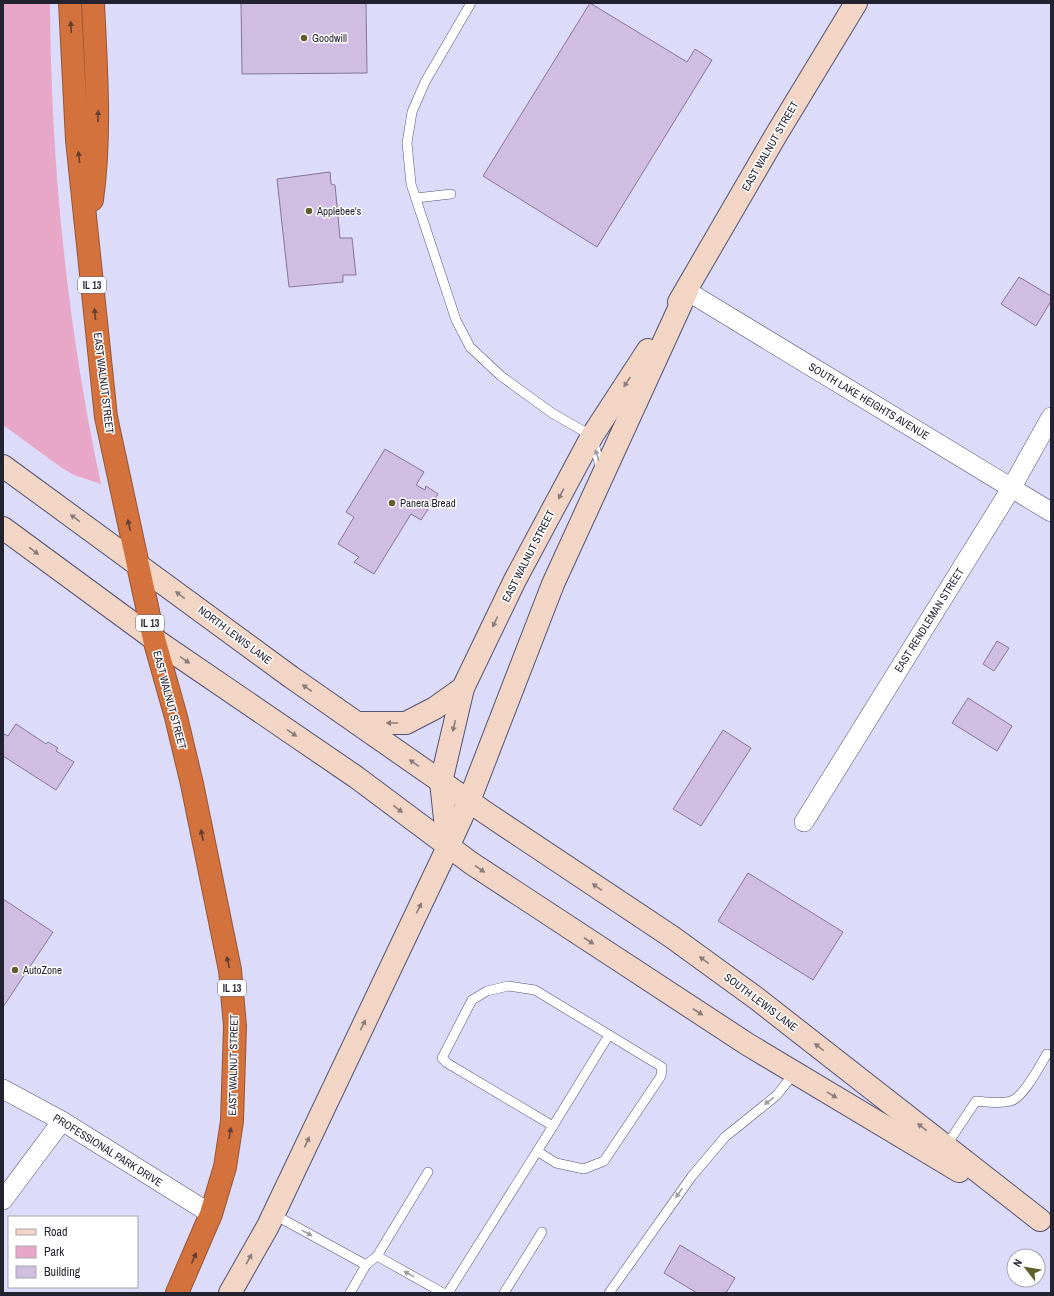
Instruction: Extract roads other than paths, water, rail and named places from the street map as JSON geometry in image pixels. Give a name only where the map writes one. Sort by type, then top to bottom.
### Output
[{"type":"highway","name":"EAST WALNUT STREET","points":[[70,3],[77,140],[106,417],[154,640],[176,717],[192,784],[230,970],[235,1026],[232,1121],[225,1167],[211,1214],[177,1293]]},
{"type":"highway","points":[[88,238],[96,172],[98,102],[93,3]]},
{"type":"street","name":"EAST WALNUT STREET","points":[[448,848],[441,782],[463,688],[515,580],[592,436],[687,291],[776,135],[856,3]]},
{"type":"street","name":"EAST WALNUT STREET","points":[[230,1293],[273,1214],[448,848],[469,801],[553,584],[687,291]]},
{"type":"street","name":"SOUTH LAKE HEIGHTS AVENUE","points":[[687,291],[1051,512]]},
{"type":"street","name":"EAST RENDLEMAN STREET","points":[[804,822],[1012,487],[1051,417]]},
{"type":"street","name":"NORTH LEWIS LANE","points":[[3,466],[138,563],[291,677],[469,801]]},
{"type":"street","points":[[3,528],[154,640],[356,777],[448,848]]},
{"type":"street","points":[[357,723],[406,723],[435,708],[463,688]]},
{"type":"street","name":"SOUTH LEWIS LANE","points":[[469,801],[678,941],[756,998],[1046,1224]]},
{"type":"street","name":"SOUTH LEWIS LANE","points":[[448,848],[747,1044],[1046,1224]]},
{"type":"street","name":"PROFESSIONAL PARK DRIVE","points":[[3,1089],[62,1121],[211,1214]]},
{"type":"street","points":[[3,1200],[62,1121]]},
{"type":"lane","points":[[471,3],[425,82],[412,112],[407,143],[411,184],[456,320],[470,347],[501,376],[546,409],[592,436],[603,475]]},
{"type":"lane","points":[[416,198],[451,194]]},
{"type":"lane","points":[[537,1151],[556,1163],[584,1169],[604,1160],[661,1076],[662,1067],[535,990],[508,986],[487,991],[472,1000],[442,1058],[553,1126]]},
{"type":"lane","points":[[448,1293],[609,1035]]},
{"type":"lane","points":[[946,1146],[976,1101],[994,1103],[1012,1100],[1024,1089],[1047,1054]]},
{"type":"lane","points":[[609,1293],[692,1176],[725,1137],[777,1095],[795,1072]]},
{"type":"lane","points":[[350,1293],[366,1265],[377,1256],[428,1172]]},
{"type":"lane","points":[[273,1214],[366,1265]]},
{"type":"lane","points":[[504,1293],[542,1232]]},
{"type":"lane","points":[[377,1256],[443,1293]]},
{"type":"place","name":"Goodwill","points":[[304,38]]},
{"type":"place","name":"Applebee's","points":[[309,211]]},
{"type":"place","name":"Panera Bread","points":[[392,503]]},
{"type":"place","name":"AutoZone","points":[[15,970]]}]
